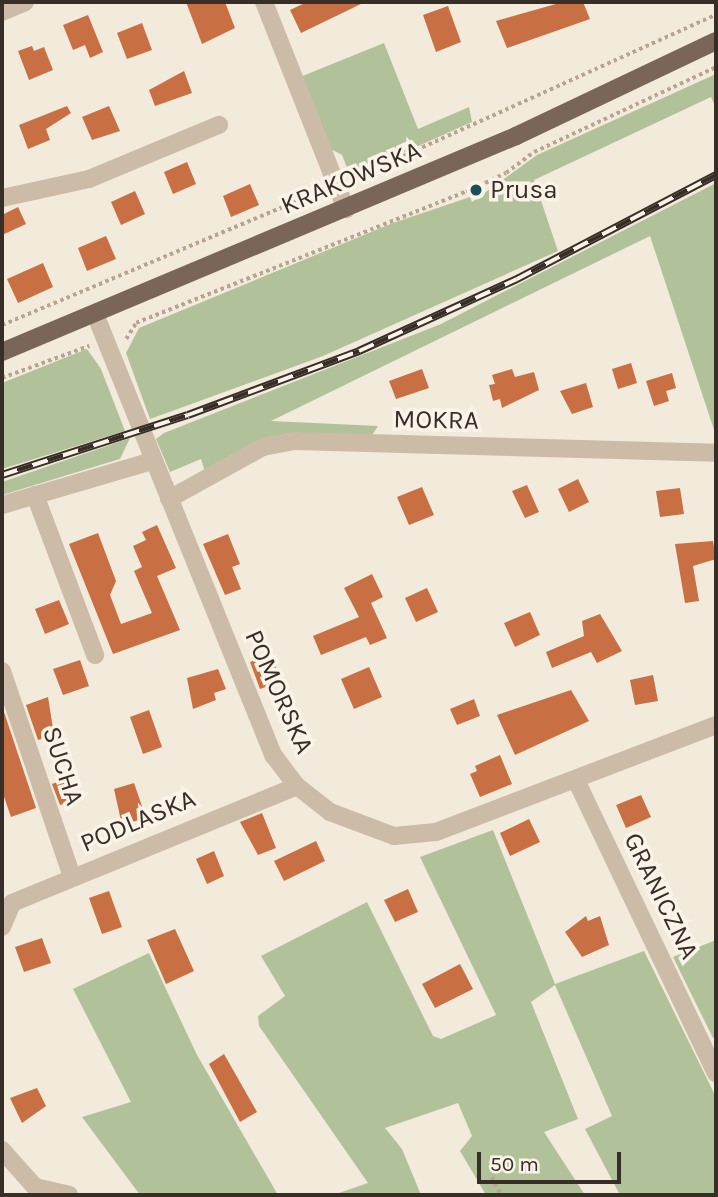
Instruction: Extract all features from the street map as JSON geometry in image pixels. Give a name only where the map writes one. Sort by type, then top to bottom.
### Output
[{"type":"main road","name":"KRAKOWSKA","points":[[2,352],[346,209],[716,41]]},
{"type":"street","points":[[2,12],[25,2]]},
{"type":"street","points":[[264,2],[346,209]]},
{"type":"street","points":[[2,198],[89,179],[219,125]]},
{"type":"street","name":"POMORSKA","points":[[94,314],[274,756],[297,786],[346,821],[372,831],[414,836],[576,780],[716,726]]},
{"type":"street","name":"MOKRA","points":[[169,499],[263,447],[295,441],[716,453]]},
{"type":"street","points":[[2,505],[152,461]]},
{"type":"street","points":[[35,495],[95,654]]},
{"type":"street","name":"SUCHA","points":[[2,671],[72,877]]},
{"type":"street","name":"GRANICZNA","points":[[576,780],[716,1073]]},
{"type":"street","name":"PODLASKA","points":[[7,899],[72,877],[297,786]]},
{"type":"street","points":[[2,927],[7,899]]},
{"type":"street","points":[[2,1150],[35,1187],[69,1195]]},
{"type":"path","points":[[343,175],[365,176],[716,15]]},
{"type":"path","points":[[127,345],[127,331],[136,323],[466,192],[506,173],[534,152],[716,66]]},
{"type":"path","points":[[2,325],[315,196],[322,186]]},
{"type":"path","points":[[2,379],[86,345],[93,349]]},
{"type":"path","points":[[492,1177],[500,1195]]},
{"type":"green space","points":[[384,43],[418,129],[469,107],[472,122],[360,172],[348,170],[342,155],[327,147],[300,77]]},
{"type":"green space","points":[[716,74],[716,108],[711,97],[534,180],[558,251],[323,356],[150,419],[126,353],[139,328],[393,223],[470,197],[472,202],[537,155]]},
{"type":"green space","points":[[716,183],[716,436],[650,236],[271,421],[378,426],[369,440],[273,436],[206,475],[201,459],[170,472],[156,439],[164,433],[441,324]]},
{"type":"green space","points":[[87,349],[101,369],[125,431],[2,469],[2,383]]},
{"type":"green space","points":[[130,438],[120,459],[2,495],[2,482]]},
{"type":"green space","points":[[493,830],[555,984],[644,951],[716,1097],[716,1195],[620,1195],[585,1129],[612,1116],[555,985],[531,1002],[578,1119],[544,1132],[585,1195],[486,1195],[460,1151],[472,1136],[458,1103],[385,1128],[402,1149],[421,1195],[333,1195],[368,1183],[259,1026],[258,1016],[285,996],[261,956],[367,902],[433,1036],[441,1039],[496,1015],[420,857]]},
{"type":"green space","points":[[716,940],[716,1037],[713,1038],[673,957]]},
{"type":"green space","points":[[149,953],[197,1055],[278,1195],[140,1195],[82,1117],[131,1102],[73,989]]},
{"type":"building","points":[[186,2],[225,2],[235,28],[202,44]]},
{"type":"building","points":[[307,2],[365,2],[301,33],[290,10]]},
{"type":"building","points":[[563,2],[583,2],[590,19],[507,48],[496,21]]},
{"type":"building","points":[[448,6],[461,42],[436,52],[423,15]]},
{"type":"building","points":[[88,15],[103,52],[90,58],[85,45],[73,50],[63,25]]},
{"type":"building","points":[[142,23],[152,50],[127,59],[117,33]]},
{"type":"building","points":[[32,46],[34,51],[44,47],[53,70],[29,80],[18,51]]},
{"type":"building","points":[[184,71],[192,93],[155,106],[149,90]]},
{"type":"building","points":[[67,106],[71,113],[46,129],[50,140],[28,149],[19,125]]},
{"type":"building","points":[[109,106],[120,131],[92,140],[82,117]]},
{"type":"building","points":[[187,162],[196,184],[173,194],[164,172]]},
{"type":"building","points":[[250,184],[259,205],[231,217],[223,196]]},
{"type":"building","points":[[135,191],[145,214],[121,225],[111,202]]},
{"type":"building","points":[[18,207],[26,224],[2,235],[2,215]]},
{"type":"building","points":[[106,236],[116,259],[87,271],[78,248]]},
{"type":"building","points":[[43,263],[53,287],[18,303],[7,279]]},
{"type":"building","points":[[631,363],[637,383],[618,389],[612,369]]},
{"type":"building","points":[[422,369],[429,388],[396,399],[389,381]]},
{"type":"building","points":[[512,369],[515,377],[534,372],[539,390],[502,408],[500,399],[493,401],[489,385],[495,384],[492,375]]},
{"type":"building","points":[[672,373],[676,388],[666,391],[669,401],[654,406],[646,381]]},
{"type":"building","points":[[586,383],[593,407],[572,414],[560,391]]},
{"type":"building","points":[[578,479],[589,502],[569,512],[558,489]]},
{"type":"building","points":[[527,485],[539,512],[525,518],[512,491]]},
{"type":"building","points":[[422,487],[434,515],[409,525],[397,497]]},
{"type":"building","points":[[680,488],[684,514],[660,517],[656,491]]},
{"type":"building","points":[[157,525],[176,568],[157,576],[180,630],[113,654],[69,544],[98,533],[116,581],[110,595],[121,624],[152,613],[134,571],[142,567],[133,546],[146,540],[142,532]]},
{"type":"building","points":[[228,534],[240,564],[232,567],[241,589],[225,595],[203,544]]},
{"type":"building","points":[[713,541],[716,559],[693,566],[699,601],[685,603],[675,544]]},
{"type":"building","points":[[372,574],[383,597],[371,603],[387,638],[370,645],[366,637],[321,655],[313,636],[359,617],[344,588]]},
{"type":"building","points":[[427,588],[438,612],[416,622],[405,598]]},
{"type":"building","points":[[59,600],[69,624],[45,634],[35,609]]},
{"type":"building","points":[[530,612],[540,635],[515,647],[504,623]]},
{"type":"building","points":[[600,614],[622,651],[597,663],[591,652],[552,668],[546,652],[584,636],[582,621]]},
{"type":"building","points":[[271,655],[281,681],[260,689],[250,662]]},
{"type":"building","points":[[80,660],[89,686],[63,695],[53,669]]},
{"type":"building","points":[[369,667],[382,697],[354,709],[341,679]]},
{"type":"building","points":[[218,669],[226,689],[214,693],[216,700],[193,709],[187,678]]},
{"type":"building","points":[[653,675],[658,701],[635,705],[630,680]]},
{"type":"building","points":[[571,690],[589,721],[515,755],[497,715]]},
{"type":"building","points":[[48,697],[54,735],[38,740],[26,705]]},
{"type":"building","points":[[474,699],[480,716],[457,725],[450,709]]},
{"type":"building","points":[[149,710],[162,747],[143,754],[130,717]]},
{"type":"building","points":[[4,712],[36,808],[11,817],[2,791]]},
{"type":"building","points":[[500,755],[512,784],[480,797],[470,774],[477,771],[475,766]]},
{"type":"building","points":[[66,779],[73,801],[60,805],[52,784]]},
{"type":"building","points":[[134,783],[146,818],[122,825],[114,789]]},
{"type":"building","points":[[641,795],[651,817],[626,828],[616,805]]},
{"type":"building","points":[[262,813],[276,848],[258,855],[240,822]]},
{"type":"building","points":[[529,819],[540,842],[510,856],[500,833]]},
{"type":"building","points":[[316,841],[325,861],[284,881],[274,861]]},
{"type":"building","points":[[214,851],[224,876],[207,884],[196,859]]},
{"type":"building","points":[[408,889],[418,912],[395,922],[384,900]]},
{"type":"building","points":[[109,891],[122,927],[102,934],[89,898]]},
{"type":"building","points":[[586,916],[588,921],[600,916],[609,945],[582,957],[565,932]]},
{"type":"building","points":[[175,929],[194,971],[166,984],[147,940]]},
{"type":"building","points":[[42,938],[51,963],[24,972],[15,947]]},
{"type":"building","points":[[460,964],[473,989],[435,1008],[422,984]]},
{"type":"building","points":[[224,1054],[257,1112],[240,1122],[209,1064]]},
{"type":"building","points":[[37,1088],[46,1106],[22,1123],[10,1098]]},
{"type":"railway","points":[[2,475],[188,415],[359,351],[517,279],[716,175]]},
{"type":"place","name":"Prusa","points":[[476,190]]}]
